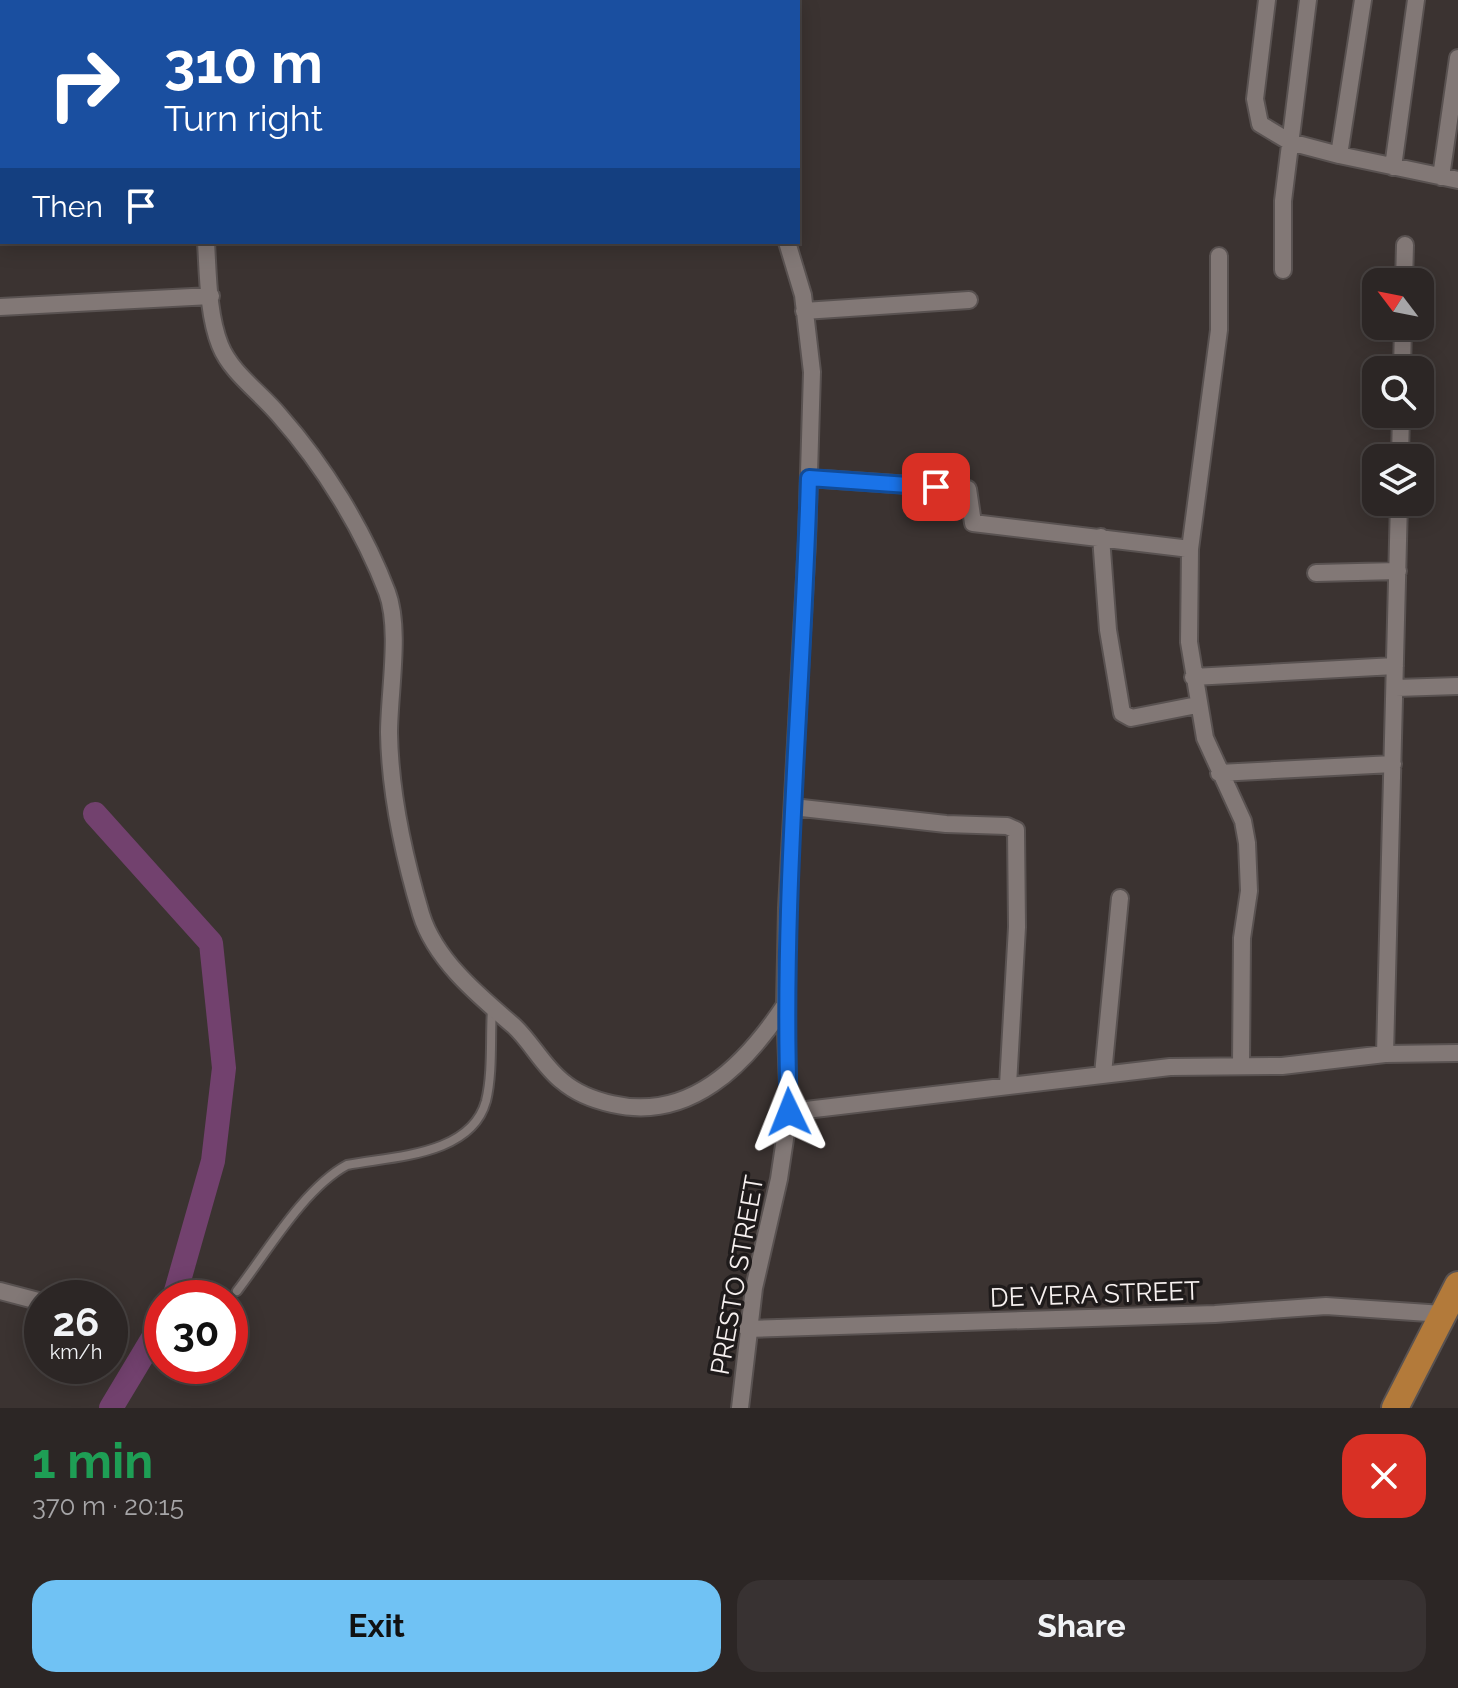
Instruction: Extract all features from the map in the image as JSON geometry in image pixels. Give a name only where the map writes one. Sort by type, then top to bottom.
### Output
[{"type":"main road","points":[[1395,1408],[1458,1285]]},
{"type":"street","points":[[1267,0],[1255,99],[1256,113],[1267,131],[1290,142],[1339,155],[1458,180]]},
{"type":"street","points":[[1283,270],[1283,201],[1308,0]]},
{"type":"street","points":[[1339,155],[1363,0]]},
{"type":"street","points":[[1393,167],[1416,0]]},
{"type":"street","points":[[1441,177],[1458,58]]},
{"type":"street","points":[[206,244],[219,344],[228,361],[279,414],[317,462],[365,545],[389,597],[392,780],[421,916],[446,959],[531,1042],[564,1083],[598,1101],[648,1110],[688,1098],[722,1077],[762,1040],[785,1005]]},
{"type":"street","name":"PRESTO STREET","points":[[740,1408],[747,1329],[789,1112],[785,1005],[812,372],[798,276],[788,244]]},
{"type":"street","points":[[1404,268],[1405,245]]},
{"type":"street","points":[[1219,256],[1219,330],[1190,549],[1189,642],[1197,705],[1205,738],[1243,821],[1249,867],[1242,938],[1241,1066]]},
{"type":"street","points":[[0,307],[211,296]]},
{"type":"street","points":[[804,311],[969,300]]},
{"type":"street","points":[[809,478],[968,489],[973,523],[1190,549]]},
{"type":"street","points":[[1385,1054],[1399,516]]},
{"type":"street","points":[[1101,537],[1108,630],[1122,713],[1131,718],[1197,705]]},
{"type":"street","points":[[1316,573],[1398,571]]},
{"type":"street","points":[[1193,677],[1395,666]]},
{"type":"street","points":[[1396,688],[1458,686]]},
{"type":"street","points":[[1219,773],[1393,764]]},
{"type":"street","points":[[793,807],[946,824],[1007,826],[1016,830],[1017,940],[1008,1085]]},
{"type":"street","points":[[1103,1074],[1120,898]]},
{"type":"street","points":[[789,1112],[1103,1074],[1195,1066],[1314,1064],[1385,1054],[1458,1053]]},
{"type":"street","points":[[0,1291],[24,1297]]},
{"type":"street","name":"DE VERA STREET","points":[[747,1329],[1215,1314],[1326,1306],[1443,1314]]},
{"type":"lane","points":[[245,1280],[315,1190],[334,1172],[347,1165],[443,1146],[466,1132],[482,1112],[487,1097],[492,1007]]},
{"type":"waterway","points":[[95,814],[211,943],[224,1068],[213,1161],[179,1280]]},
{"type":"waterway","points":[[111,1408],[144,1353]]},
{"type":"route","points":[[789,1112],[785,1005],[787,908],[809,478],[936,487]]}]
